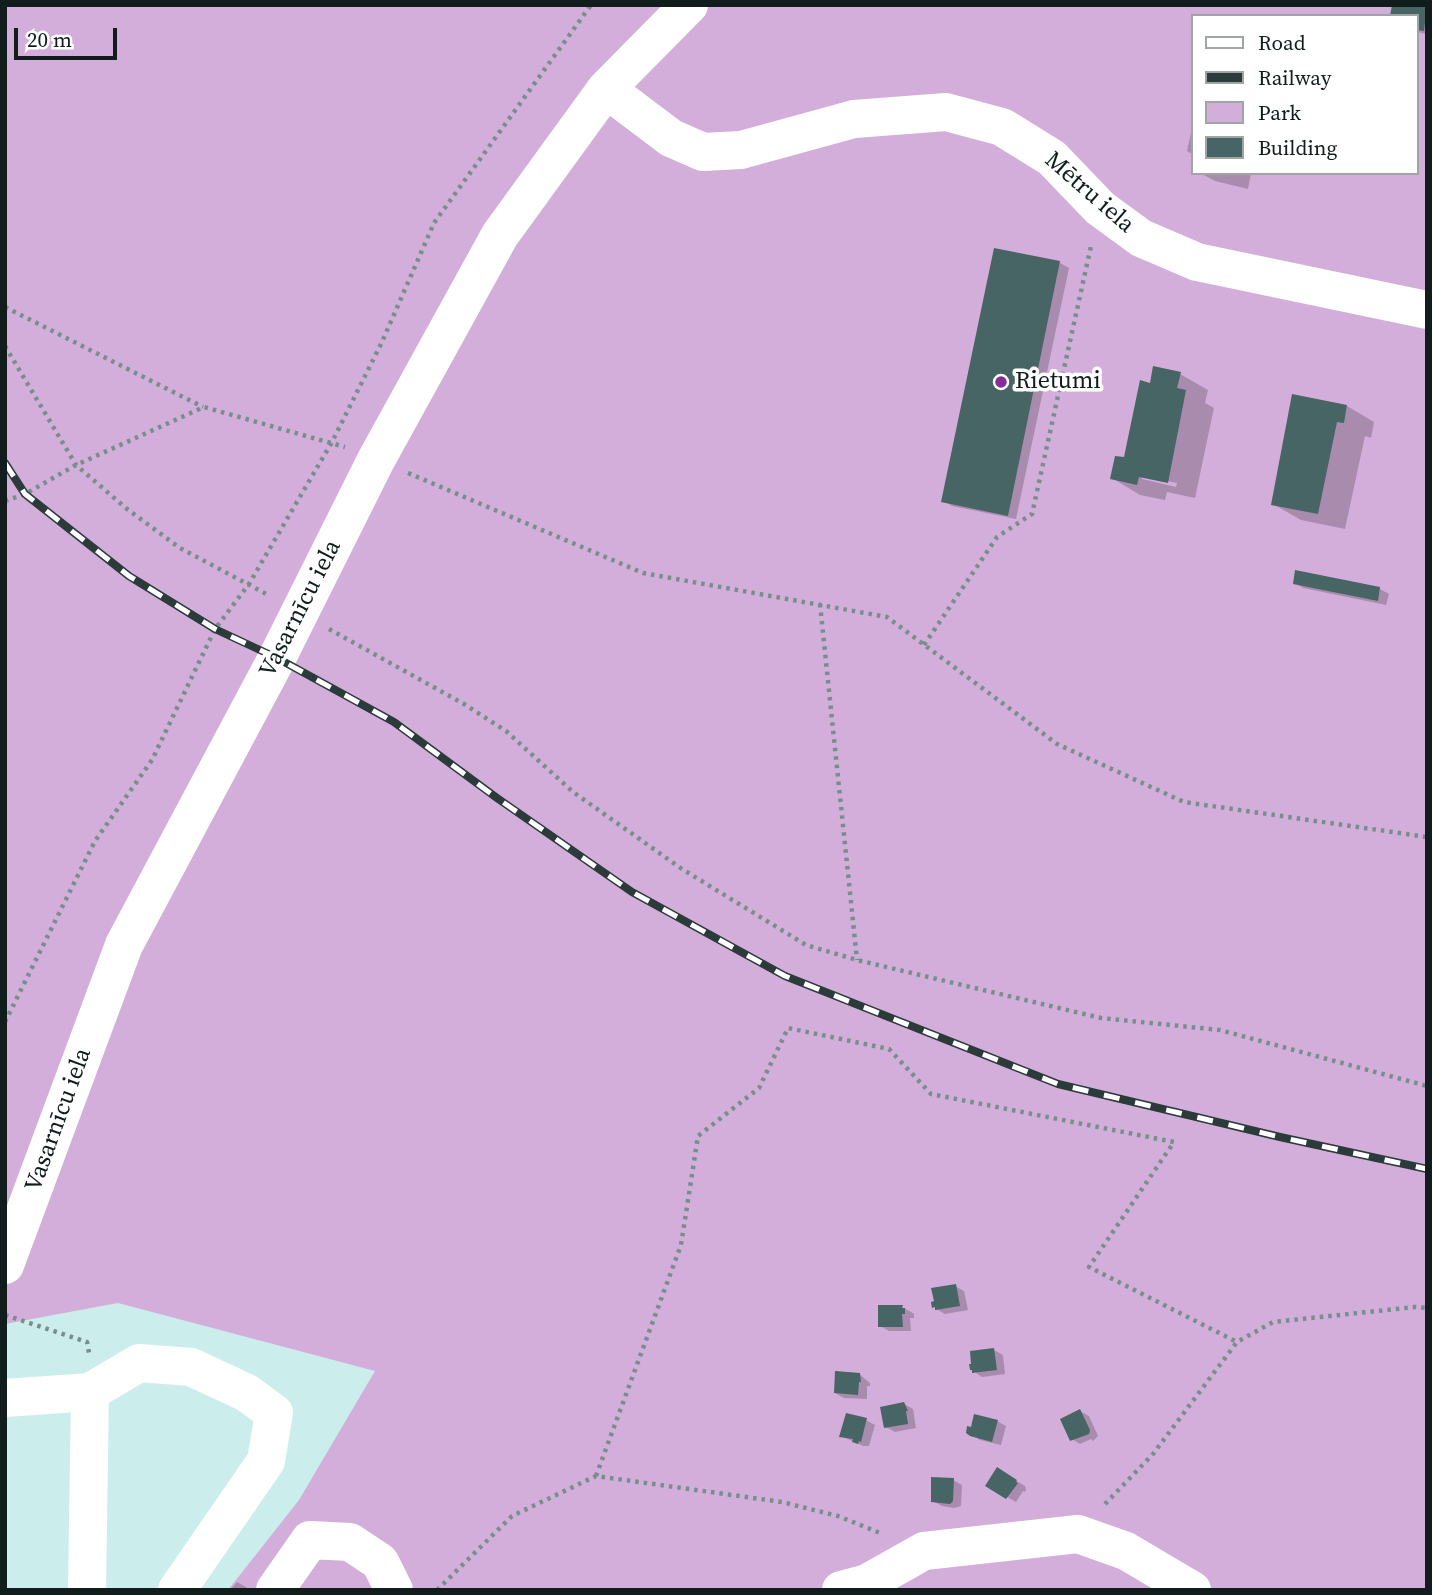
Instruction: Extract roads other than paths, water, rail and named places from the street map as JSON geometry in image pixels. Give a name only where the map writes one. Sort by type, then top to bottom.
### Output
[{"type":"street","name":"Vasarnīcu iela","points":[[5,1265],[124,945],[300,613],[376,460],[500,235],[606,89],[689,5]]},
{"type":"street","name":"Mētru iela","points":[[606,89],[671,138],[704,152],[741,150],[854,119],[946,112],[1002,127],[1052,158],[1100,208],[1141,238],[1197,262],[1427,310]]},
{"type":"street","points":[[5,1398],[90,1392],[139,1363],[191,1367],[247,1393],[274,1413],[267,1461],[177,1590]]},
{"type":"street","points":[[87,1590],[90,1392]]},
{"type":"street","points":[[841,1590],[867,1583],[924,1551],[1078,1534],[1126,1551],[1192,1590]]},
{"type":"street","points":[[275,1590],[310,1540],[350,1542],[380,1562],[394,1590]]},
{"type":"railway","points":[[5,463],[25,494],[129,576],[215,629],[277,658],[394,722],[632,892],[785,976],[1058,1084],[1427,1169]]},
{"type":"place","name":"Rietumi","points":[[1001,382]]}]
